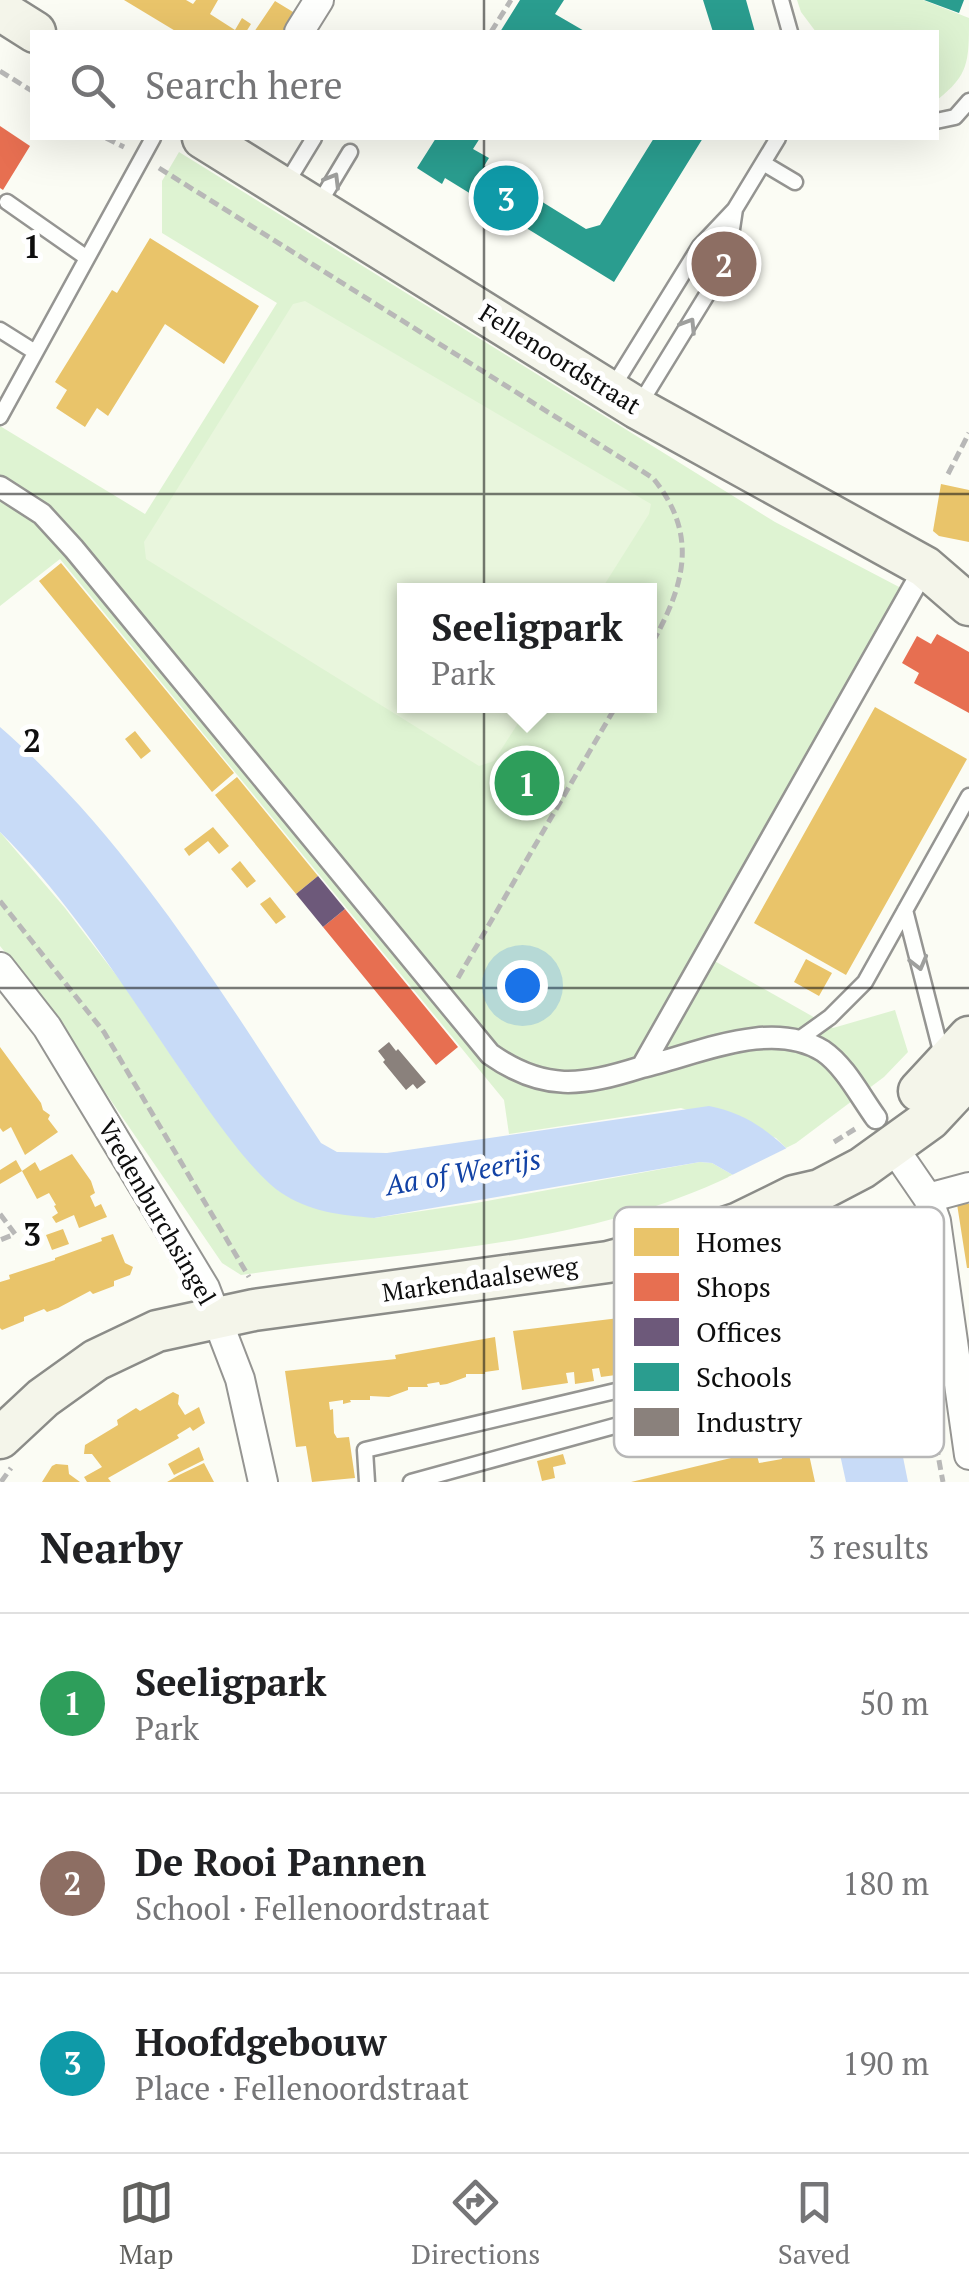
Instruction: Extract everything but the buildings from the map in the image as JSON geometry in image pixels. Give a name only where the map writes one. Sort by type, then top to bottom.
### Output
[{"type":"main road","name":"Fellenoordstraat","points":[[221,142],[300,198],[624,399],[925,567],[969,605]]},
{"type":"main road","name":"Fellenoordstraat","points":[[925,567],[969,576]]},
{"type":"main road","name":"Markendaalseweg","points":[[779,1207],[817,1192],[885,1132],[930,1119],[961,1060]]},
{"type":"main road","name":"Markendaalseweg","points":[[817,1192],[866,1139],[961,1060]]},
{"type":"main road","name":"Markendaalseweg","points":[[9,1449],[42,1398],[96,1360],[157,1331],[216,1316],[614,1260]]},
{"type":"street","points":[[300,30],[319,0]]},
{"type":"street","points":[[0,487],[42,514],[74,549],[490,1054],[513,1070],[538,1079],[597,1082],[734,1043],[771,1037],[798,1040],[824,1052],[843,1071],[931,1207]]},
{"type":"street","points":[[642,1067],[925,567]]},
{"type":"street","name":"Vredenburchsingel","points":[[0,967],[46,1027],[205,1288],[240,1379],[262,1482]]},
{"type":"street","points":[[928,1198],[969,1187]]},
{"type":"street","points":[[944,1278],[969,1455]]},
{"type":"lane","points":[[781,0],[789,30]]},
{"type":"lane","points":[[942,120],[961,113],[969,101]]},
{"type":"lane","points":[[0,416],[151,140]]},
{"type":"lane","points":[[300,198],[314,140]]},
{"type":"lane","points":[[624,399],[700,246],[734,209],[777,140]]},
{"type":"lane","points":[[300,198],[350,152]]},
{"type":"lane","points":[[762,163],[795,182]]},
{"type":"lane","points":[[7,202],[86,258]]},
{"type":"lane","points":[[624,399],[727,262],[734,209]]},
{"type":"lane","points":[[0,330],[35,352]]},
{"type":"lane","points":[[798,1040],[830,1017],[865,982],[969,796]]},
{"type":"lane","points":[[949,832],[969,828]]},
{"type":"lane","points":[[905,910],[961,1060]]},
{"type":"lane","points":[[367,1482],[364,1450],[614,1391]]},
{"type":"lane","points":[[410,1482],[614,1426]]},
{"type":"path","points":[[492,30],[511,0]]},
{"type":"path","points":[[0,71],[30,90]]},
{"type":"path","points":[[110,140],[653,478],[675,510],[684,550],[680,585],[657,633]]},
{"type":"path","points":[[948,474],[969,433]]},
{"type":"path","points":[[443,996],[463,972],[612,713]]},
{"type":"path","points":[[0,901],[104,1032],[250,1279]]},
{"type":"path","points":[[817,1192],[832,1207]]},
{"type":"path","points":[[0,1214],[15,1234],[0,1240]]},
{"type":"path","points":[[1,1482],[9,1449]]},
{"type":"path","points":[[939,1457],[943,1482]]},
{"type":"green space","points":[[797,0],[923,0],[969,18],[965,66],[956,83],[939,98],[939,30],[814,30]]},
{"type":"green space","points":[[179,152],[775,522],[901,588],[895,599],[910,606],[711,959],[833,1028],[895,1010],[908,1052],[884,1077],[786,1148],[776,1138],[681,1108],[509,1134],[504,1100],[60,559],[0,606],[0,426],[145,514],[277,303],[162,233],[162,181]]},
{"type":"green space","points":[[305,301],[651,504],[649,514],[605,583],[397,583],[397,713],[525,713],[494,761],[479,766],[146,559],[144,542],[293,304]]},
{"type":"green space","points":[[0,832],[123,984],[196,1092],[279,1191],[374,1218],[700,1162],[712,1163],[733,1175],[652,1207],[614,1207],[614,1218],[554,1233],[241,1275],[222,1263],[34,988],[0,946]]},
{"type":"water","name":"Aa of Weerijs","points":[[0,727],[93,820],[134,871],[212,978],[321,1143],[337,1152],[387,1153],[709,1106],[741,1116],[786,1148],[816,1207],[748,1207],[733,1175],[712,1163],[700,1162],[374,1218],[337,1214],[291,1199],[266,1180],[237,1148],[91,940],[0,832]]},
{"type":"water","points":[[841,1457],[903,1457],[908,1482],[846,1482]]},
{"type":"pier","points":[[791,1146],[821,1207],[744,1207],[728,1177]]},
{"type":"place","name":"Hoofdgebouw","points":[[506,198]]},
{"type":"place","name":"De Rooi Pannen","points":[[724,264]]},
{"type":"place","name":"Seeligpark","points":[[527,783]]}]
